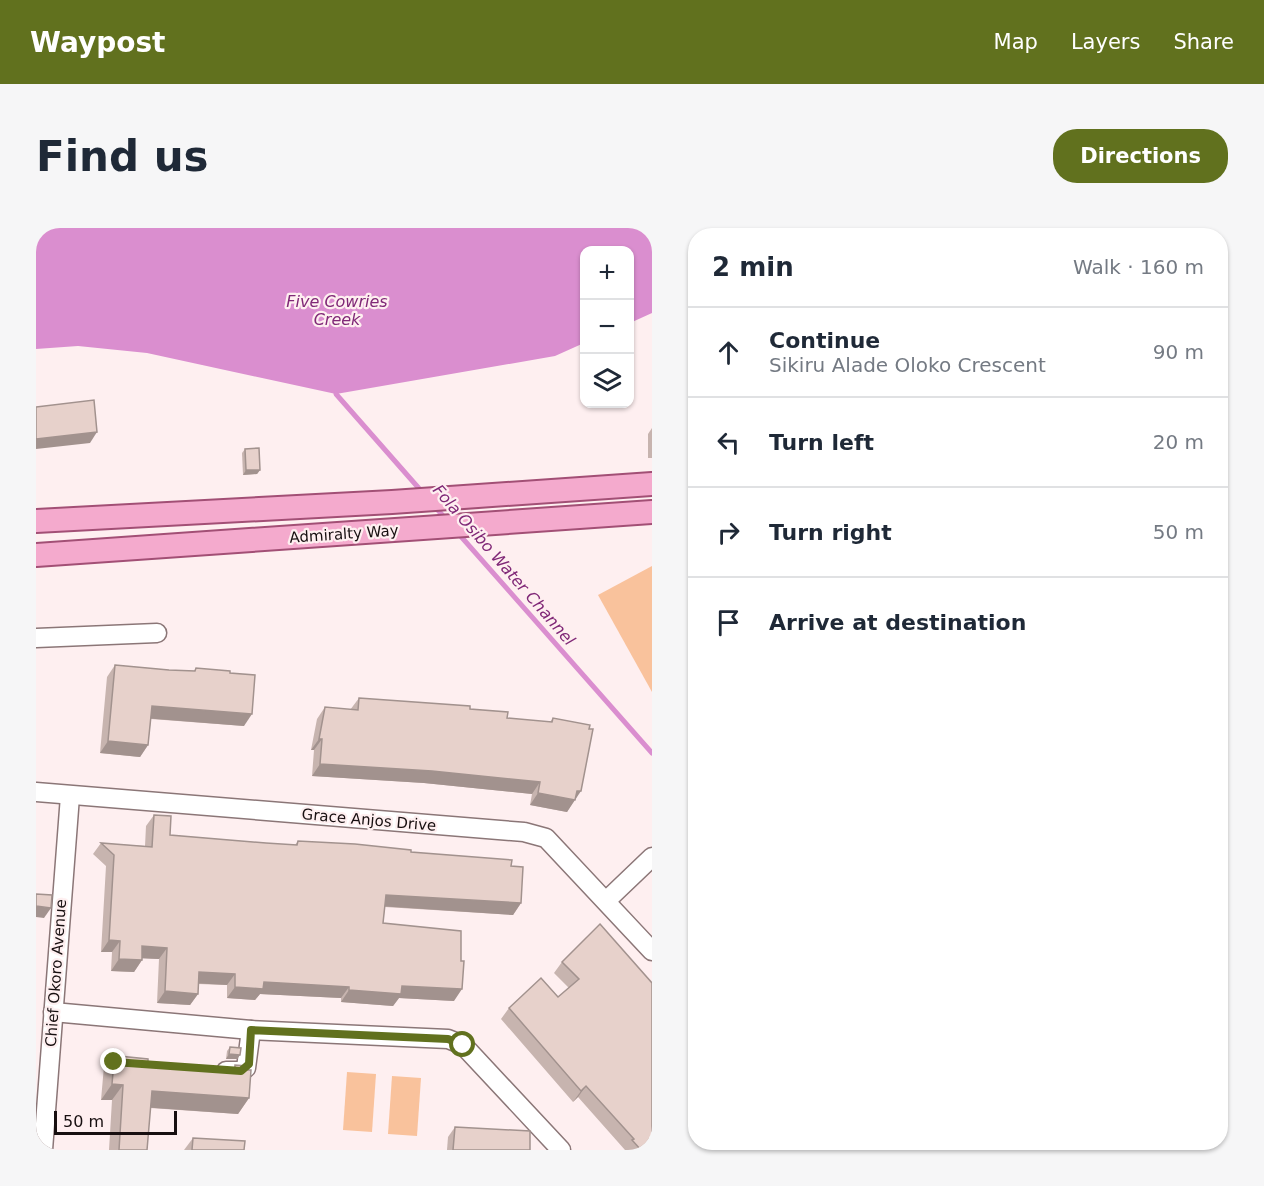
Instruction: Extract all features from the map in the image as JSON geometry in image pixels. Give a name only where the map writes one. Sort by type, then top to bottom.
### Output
[{"type":"main road","name":"Admiralty Way","points":[[36,521],[466,498],[652,484]]},
{"type":"main road","name":"Admiralty Way","points":[[36,555],[652,512]]},
{"type":"street","points":[[36,638],[157,633]]},
{"type":"street","name":"Grace Anjos Drive","points":[[36,792],[524,832],[546,838],[652,951]]},
{"type":"street","name":"Chief Okoro Avenue","points":[[43,1150],[70,796]]},
{"type":"street","points":[[606,901],[652,858]]},
{"type":"street","points":[[53,1012],[251,1030],[448,1039],[463,1045],[561,1150]]},
{"type":"street","points":[[213,1070],[244,1070],[249,1064],[251,1030]]},
{"type":"shaded area","points":[[652,566],[652,692],[598,595]]},
{"type":"shaded area","points":[[347,1072],[376,1074],[372,1132],[343,1130]]},
{"type":"shaded area","points":[[392,1076],[421,1078],[417,1136],[388,1134]]},
{"type":"water","name":"Five Cowries Creek","points":[[36,228],[652,228],[652,313],[634,321],[634,246],[580,246],[580,345],[555,356],[336,394],[147,353],[78,346],[36,349]]},
{"type":"building","points":[[94,400],[97,432],[36,439],[36,407]]},
{"type":"building","points":[[259,448],[260,470],[246,470],[245,449]]},
{"type":"building","points":[[115,665],[195,671],[196,668],[255,675],[252,714],[152,706],[148,745],[108,741]]},
{"type":"building","points":[[359,698],[470,706],[470,709],[508,712],[507,718],[552,722],[553,718],[590,725],[589,729],[593,729],[581,791],[577,791],[575,800],[538,793],[540,782],[432,771],[320,764],[322,739],[319,739],[325,707],[358,710]]},
{"type":"building","points":[[154,815],[171,816],[170,835],[297,845],[298,841],[355,844],[411,850],[411,852],[512,860],[511,866],[523,867],[521,903],[386,895],[383,923],[461,931],[461,961],[464,961],[462,989],[402,986],[401,994],[349,990],[349,987],[264,982],[263,989],[235,987],[235,974],[199,972],[198,994],[165,991],[167,948],[142,946],[142,960],[119,959],[120,941],[109,940],[114,855],[101,843],[152,847]]},
{"type":"building","points":[[36,894],[52,895],[51,908],[36,906]]},
{"type":"building","points":[[600,924],[652,983],[652,1150],[641,1150],[632,1140],[634,1139],[586,1086],[581,1091],[509,1008],[541,978],[558,997],[579,979],[562,962]]},
{"type":"building","points":[[230,1047],[241,1048],[240,1055],[229,1054]]},
{"type":"building","points":[[115,1050],[119,1056],[148,1059],[148,1063],[235,1069],[235,1065],[248,1066],[248,1070],[251,1070],[249,1098],[152,1091],[147,1150],[119,1150],[123,1085],[112,1084]]},
{"type":"building","points":[[455,1127],[530,1131],[530,1150],[453,1150]]},
{"type":"building","points":[[193,1138],[245,1141],[244,1150],[192,1150]]},
{"type":"waterway","name":"Fola Osibo Water Channel","points":[[336,394],[423,493]]},
{"type":"waterway","name":"Fola Osibo Water Channel","points":[[433,505],[447,520]]},
{"type":"waterway","name":"Fola Osibo Water Channel","points":[[457,532],[652,753]]},
{"type":"route","points":[[114,1062],[241,1071],[249,1064],[251,1030],[448,1039],[463,1045]]}]
